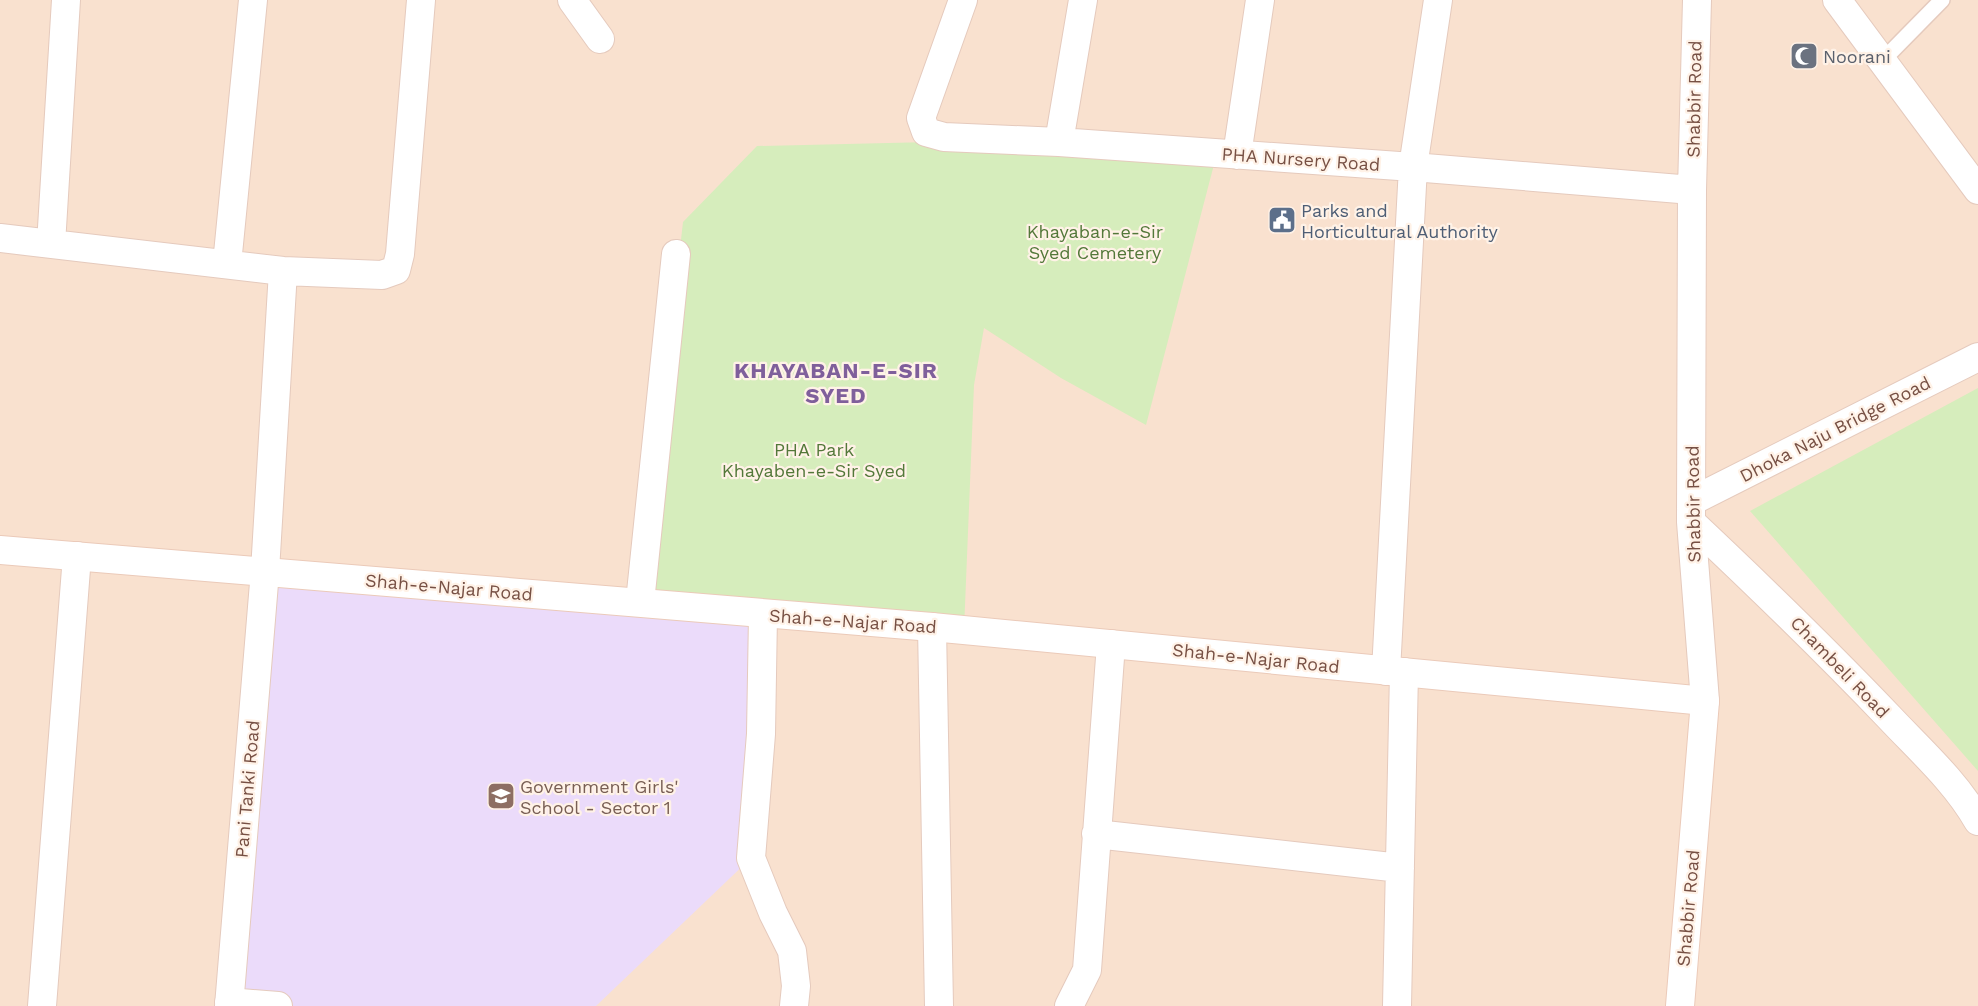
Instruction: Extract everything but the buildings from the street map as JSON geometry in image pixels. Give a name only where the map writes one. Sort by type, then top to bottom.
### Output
[{"type":"street","points":[[51,244],[66,0]]},
{"type":"street","points":[[227,264],[253,0]]},
{"type":"street","points":[[0,238],[283,271],[382,275],[396,270],[400,254],[421,0]]},
{"type":"street","points":[[572,0],[600,39]]},
{"type":"street","name":"PHA Nursery Road","points":[[962,0],[921,118],[926,132],[944,137],[1058,142],[1413,167],[1692,190]]},
{"type":"street","points":[[1058,142],[1083,0]]},
{"type":"street","points":[[1237,155],[1260,0]]},
{"type":"street","points":[[1397,1006],[1400,868],[1395,672],[1413,167],[1438,0]]},
{"type":"street","name":"Shabbir Road","points":[[1680,1006],[1705,701],[1691,512],[1692,190],[1698,0]]},
{"type":"street","points":[[1837,0],[1978,190]]},
{"type":"street","points":[[640,602],[676,254]]},
{"type":"street","name":"Pani Tanki Road","points":[[229,1004],[265,571],[283,271]]},
{"type":"street","name":"Dhoka Naju Bridge Road","points":[[1691,512],[1978,356]]},
{"type":"street","name":"Chambeli Road","points":[[1691,512],[1966,799],[1978,821]]},
{"type":"street","name":"Shah-e-Najar Road","points":[[0,550],[932,627],[1705,701]]},
{"type":"street","points":[[42,1006],[77,556]]},
{"type":"street","points":[[763,614],[761,734],[750,858],[772,913],[792,952],[796,986],[794,1006]]},
{"type":"street","points":[[932,627],[939,1006]]},
{"type":"street","points":[[1069,1006],[1088,970],[1096,834],[1111,644]]},
{"type":"street","points":[[1096,834],[1400,868]]},
{"type":"street","points":[[229,1004],[278,1006]]},
{"type":"lane","points":[[1882,61],[1942,0]]},
{"type":"shaded area","points":[[0,0],[1978,0],[1978,1006],[0,1006]]},
{"type":"shaded area","name":"Government Girls' School - Sector 1","points":[[265,571],[763,615],[751,858],[596,1006],[278,1006],[229,1002]]},
{"type":"green space","name":"PHA Park Khayaben-e-Sir Syed","points":[[1015,140],[1217,153],[1146,425],[1061,378],[984,328],[974,385],[964,630],[640,602],[683,222],[757,146]]},
{"type":"green space","points":[[1978,388],[1978,771],[1750,511]]},
{"type":"place","name":"Noorani","points":[[1804,56]]},
{"type":"place","name":"Parks and Horticultural Authority","points":[[1282,220]]},
{"type":"place","name":"Government Girls' School - Sector 1","points":[[501,796]]},
{"type":"district","name":"KHAYABAN-E-SIR SYED","points":[[836,382]]},
{"type":"park label","name":"Khayaban-e-Sir Syed Cemetery","points":[[1095,241]]}]
